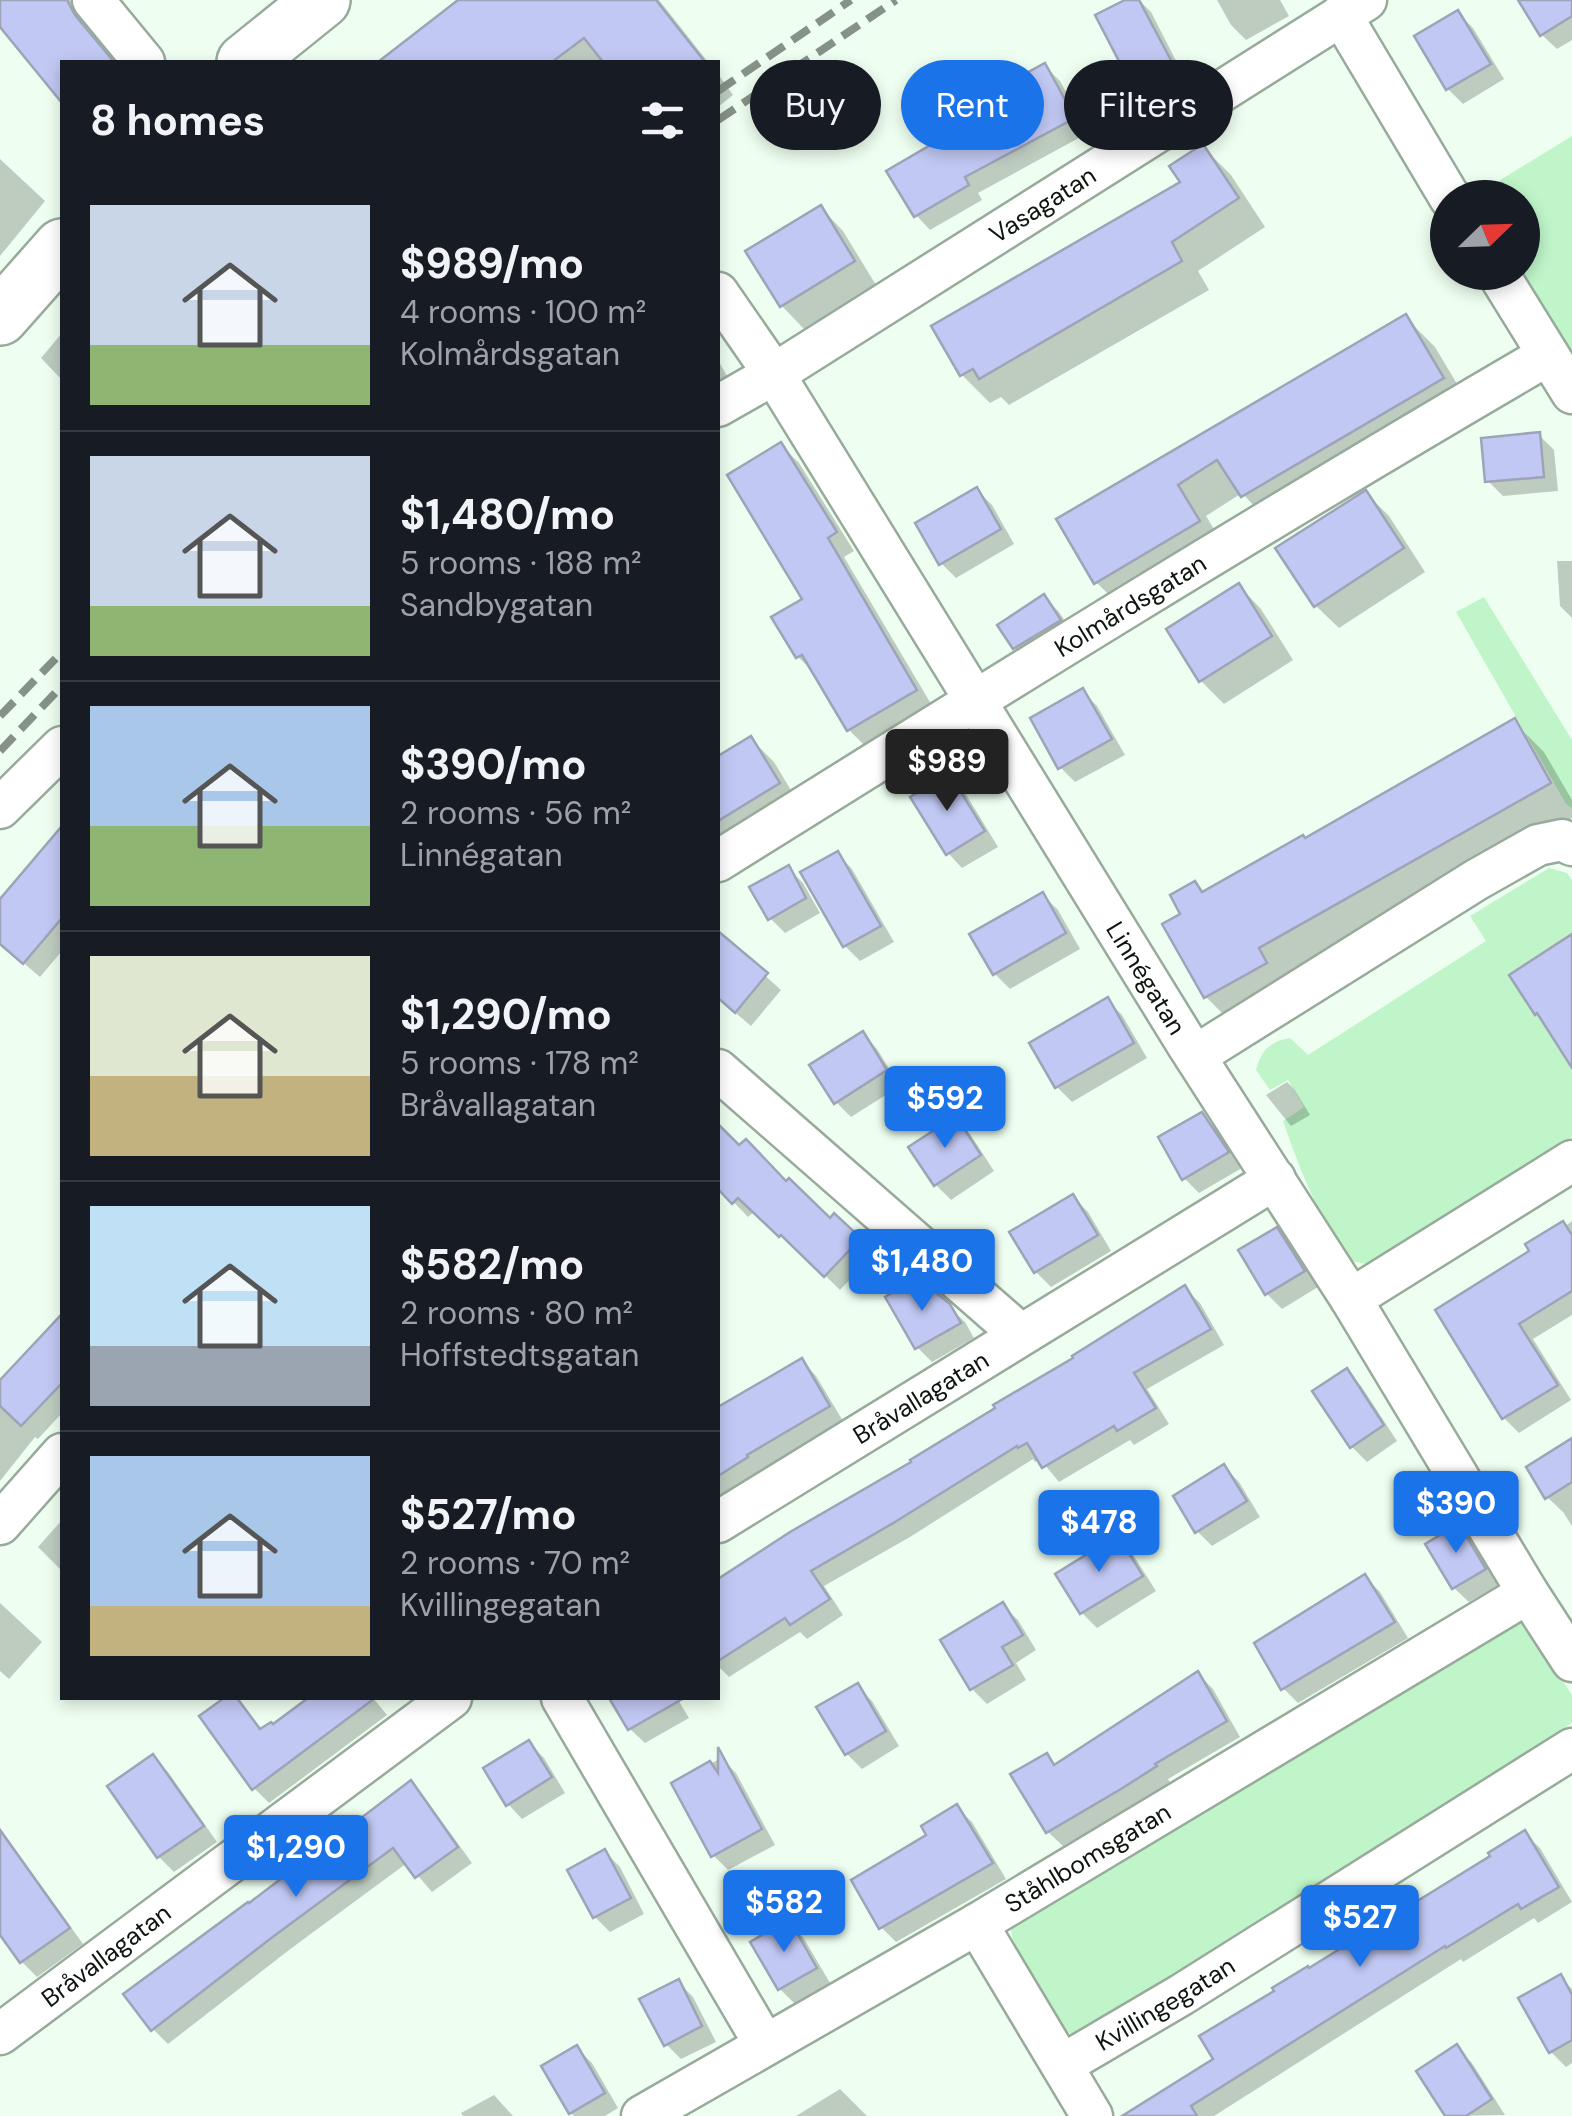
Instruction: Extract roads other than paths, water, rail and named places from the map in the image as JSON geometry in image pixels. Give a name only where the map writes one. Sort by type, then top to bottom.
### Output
[{"type":"main road","points":[[247,60],[322,0]]},
{"type":"main road","points":[[0,316],[60,249]]},
{"type":"street","points":[[93,0],[142,60]]},
{"type":"street","points":[[1353,7],[1441,180]]},
{"type":"street","name":"Vasagatan","points":[[720,405],[1353,7]]},
{"type":"street","points":[[1507,290],[1572,392]]},
{"type":"street","name":"Linnégatan","points":[[720,296],[774,374],[1572,1661]]},
{"type":"street","name":"Kolmårdsgatan","points":[[720,860],[974,700],[1548,356]]},
{"type":"street","points":[[0,808],[60,749]]},
{"type":"street","points":[[1194,1056],[1538,845],[1562,840],[1572,845]]},
{"type":"street","points":[[720,1072],[1020,1334]]},
{"type":"street","points":[[1351,1299],[1572,1161]]},
{"type":"street","name":"Bråvallagatan","points":[[720,1521],[1275,1179]]},
{"type":"street","points":[[0,1524],[60,1456]]},
{"type":"street","name":"Ståhlbomsgatan","points":[[642,2116],[978,1924],[1528,1593]]},
{"type":"street","name":"Bråvallagatan","points":[[0,2034],[448,1700]]},
{"type":"street","points":[[563,1700],[765,2044]]},
{"type":"street","name":"Kvillingegatan","points":[[1062,2065],[1181,1995],[1572,1749]]},
{"type":"street","points":[[978,1924],[1092,2116]]},
{"type":"railway","points":[[720,90],[851,0]]},
{"type":"railway","points":[[720,119],[896,0]]},
{"type":"railway","points":[[0,716],[60,654]]},
{"type":"railway","points":[[0,751],[60,688]]}]
